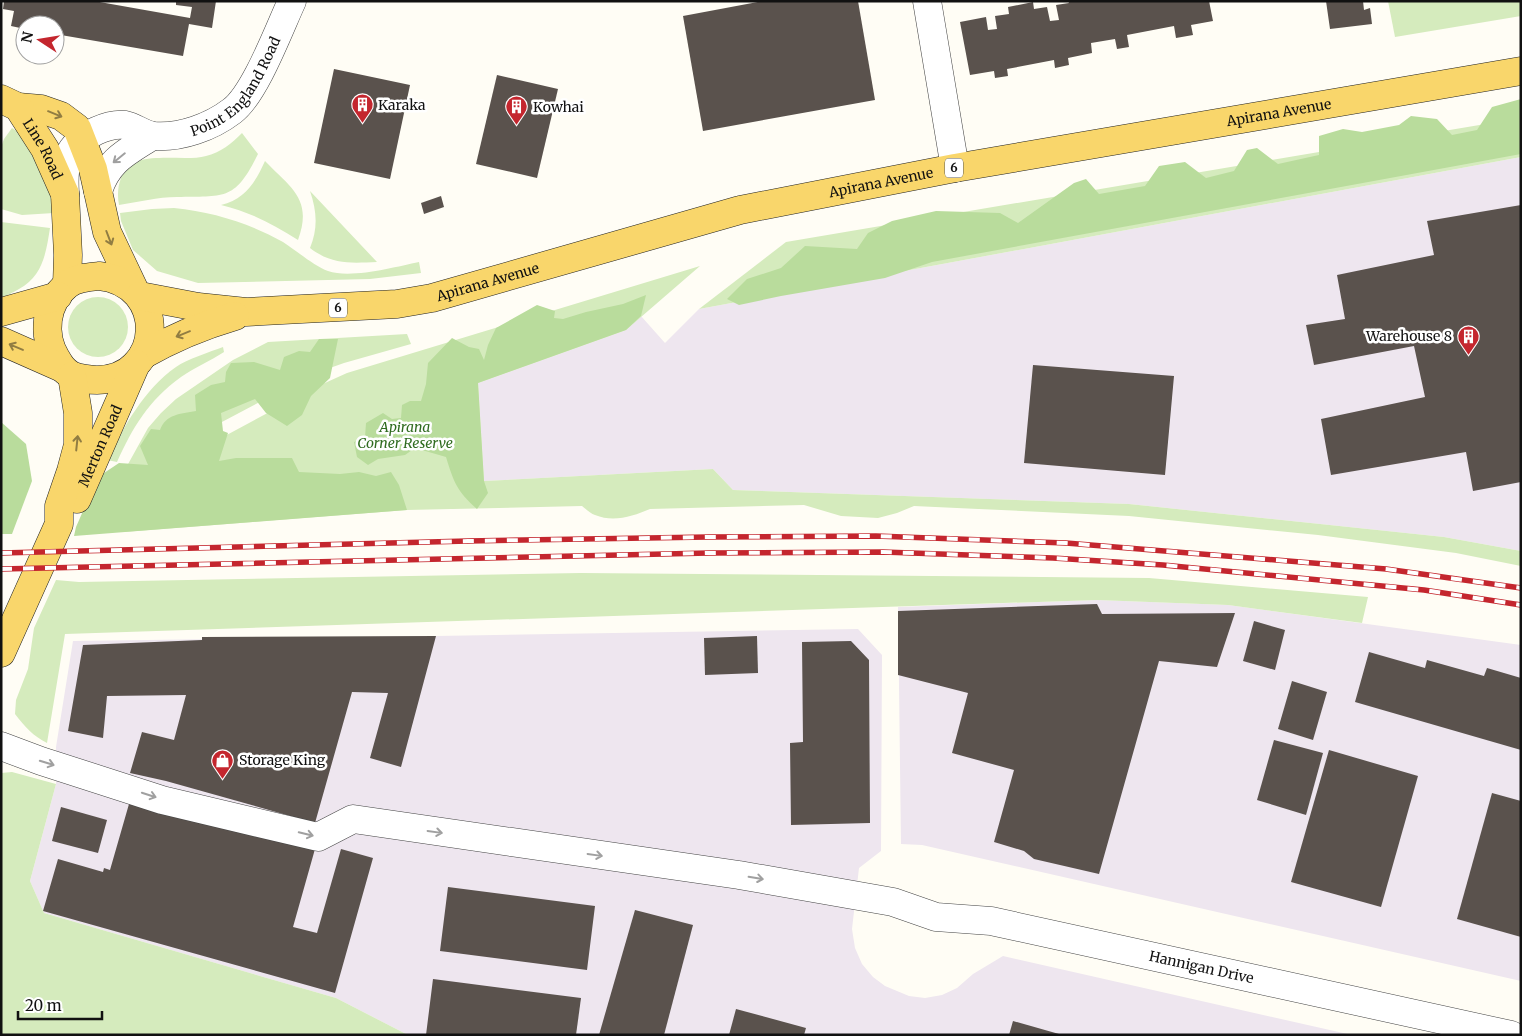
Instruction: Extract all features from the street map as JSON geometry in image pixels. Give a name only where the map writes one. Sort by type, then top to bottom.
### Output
[{"type":"main road","name":"Apirana Avenue","points":[[137,293],[198,307],[246,312],[397,304],[432,298],[740,210],[955,168],[1521,71]]},
{"type":"main road","name":"Line Road","points":[[10,103],[41,109],[61,116],[77,128],[82,138]]},
{"type":"main road","name":"Line Road","points":[[10,103],[45,149],[65,194]]},
{"type":"main road","points":[[82,138],[93,168],[107,232],[149,313],[150,338],[139,360]]},
{"type":"main road","points":[[65,194],[68,255],[62,291],[48,317],[47,334],[52,351],[67,372]]},
{"type":"main road","name":"6","points":[[1,312],[62,291],[81,278],[99,276],[117,280],[137,293]]},
{"type":"main road","name":"Apirana Avenue","points":[[139,360],[172,338],[207,324],[246,312]]},
{"type":"main road","name":"6","points":[[1,341],[67,372],[98,380],[116,377],[139,360]]},
{"type":"main road","name":"Merton Road","points":[[1,653],[59,524],[73,510],[139,360]]},
{"type":"main road","name":"Merton Road","points":[[59,524],[59,506],[78,445],[78,413],[67,372]]},
{"type":"street","name":"Point England Road","points":[[98,191],[101,180],[115,160],[152,136],[202,129],[233,110],[244,98],[260,72],[292,1]]},
{"type":"street","points":[[927,1],[955,168]]},
{"type":"street","name":"Point England Road","points":[[82,138],[100,130],[120,125],[135,128],[152,136]]},
{"type":"street","points":[[65,194],[65,170],[69,154],[82,138]]},
{"type":"street","name":"Hannigan Drive","points":[[1,746],[41,761],[162,800],[318,837],[353,819],[739,876],[893,902],[936,917],[991,921],[1511,1035]]},
{"type":"shaded area","points":[[1521,157],[1521,551],[1444,537],[1129,504],[733,490],[713,469],[484,481],[478,383],[626,330],[641,316],[665,343],[699,309]]},
{"type":"shaded area","points":[[1097,600],[1228,605],[1521,645],[1521,981],[922,845],[901,844],[898,607]]},
{"type":"shaded area","points":[[858,629],[882,655],[881,851],[859,868],[852,929],[855,948],[862,964],[873,977],[885,986],[909,996],[925,998],[942,995],[957,988],[973,974],[1003,956],[1352,1035],[408,1035],[336,998],[44,913],[30,881],[56,784],[56,747],[73,641]]},
{"type":"green space","points":[[1388,1],[1521,1],[1521,16],[1395,37]]},
{"type":"green space","points":[[1521,99],[1521,154],[932,262],[885,278],[739,305],[727,299],[747,279],[781,268],[805,246],[857,249],[868,233],[892,221],[936,211],[1000,213],[1018,223],[1074,183],[1086,179],[1099,194],[1145,186],[1159,166],[1185,162],[1206,178],[1234,171],[1247,150],[1257,148],[1278,164],[1319,155],[1319,136],[1343,129],[1362,132],[1399,125],[1411,116],[1437,119],[1452,135],[1477,130],[1492,107]]},
{"type":"green space","points":[[1521,118],[1521,157],[699,309],[786,242]]},
{"type":"green space","points":[[12,128],[24,136],[51,185],[54,213],[22,215],[1,209],[1,147]]},
{"type":"green space","points":[[242,133],[258,154],[242,180],[227,193],[207,196],[170,197],[119,205],[118,191],[121,178],[127,168],[135,162],[146,159],[206,156],[216,153]]},
{"type":"green space","points":[[265,161],[291,187],[301,204],[303,214],[302,226],[298,240],[261,219],[221,205],[237,199],[248,189]]},
{"type":"green space","points":[[310,191],[377,262],[342,262],[326,258],[310,248],[316,220]]},
{"type":"green space","points":[[174,208],[203,212],[257,229],[283,242],[311,262],[328,271],[349,274],[361,273],[419,262],[421,273],[370,279],[198,283],[157,271],[133,250],[121,221],[120,213]]},
{"type":"green space","points":[[1,222],[50,228],[45,255],[38,271],[27,284],[1,297]]},
{"type":"green space","name":"Apirana Corner Reserve","points":[[700,266],[626,330],[478,383],[484,481],[713,469],[733,490],[1129,504],[1444,537],[1521,551],[1521,566],[1456,553],[1318,535],[1129,516],[914,506],[878,518],[841,516],[804,505],[650,509],[630,516],[616,518],[602,517],[590,513],[582,506],[407,510],[123,532],[210,444],[316,387],[347,373]]},
{"type":"green space","points":[[646,295],[641,316],[626,330],[478,383],[484,481],[488,493],[477,509],[457,486],[446,457],[415,448],[405,455],[378,459],[368,465],[357,457],[354,442],[365,437],[366,423],[383,413],[392,419],[401,418],[402,405],[410,401],[421,401],[426,384],[428,363],[452,338],[469,347],[479,349],[484,360],[488,345],[496,328],[537,305],[555,311],[554,318],[563,319],[623,304]]},
{"type":"green space","points":[[98,297],[110,299],[123,310],[128,327],[126,339],[115,352],[98,357],[86,355],[73,344],[68,327],[70,315],[81,302]]},
{"type":"green space","points":[[407,334],[411,344],[313,374],[203,432],[141,479],[122,475],[148,428],[176,399],[233,360],[268,342]]},
{"type":"green space","points":[[319,339],[338,339],[330,378],[311,396],[302,415],[287,426],[266,413],[255,399],[221,413],[223,431],[228,433],[219,461],[236,458],[292,458],[299,472],[340,474],[359,472],[376,476],[391,472],[399,485],[407,510],[74,536],[76,527],[98,477],[119,463],[148,465],[140,446],[151,429],[160,430],[170,418],[179,414],[196,411],[195,395],[211,385],[225,382],[226,372],[231,363],[254,362],[280,370],[284,357],[299,351],[310,352]]},
{"type":"green space","points":[[223,347],[224,352],[181,377],[159,395],[150,405],[129,437],[117,462],[107,460],[136,409],[154,386],[186,361]]},
{"type":"green space","points":[[1,422],[26,444],[32,481],[12,534],[1,534]]},
{"type":"green space","points":[[581,573],[1149,578],[1368,597],[1362,623],[1228,605],[1097,600],[65,634],[47,743],[29,731],[15,714],[16,700],[28,669],[34,628],[56,580],[79,582]]},
{"type":"green space","points":[[12,772],[56,784],[30,881],[44,913],[336,998],[408,1035],[1,1035],[1,773]]},
{"type":"building","points":[[4,1],[94,1],[190,18],[192,7],[176,5],[176,1],[216,1],[212,28],[189,24],[183,56],[65,36],[65,15],[15,15],[15,27],[11,26],[14,11],[3,9]]},
{"type":"building","points":[[763,1],[858,1],[875,100],[703,131],[683,16]]},
{"type":"building","points":[[1068,1],[1209,1],[1213,21],[1191,25],[1193,35],[1176,38],[1174,26],[1127,35],[1129,47],[1117,49],[1115,39],[1091,43],[1092,53],[1068,58],[1069,65],[1055,68],[1054,60],[1007,69],[1008,76],[995,78],[994,71],[970,75],[960,22],[986,17],[988,30],[997,29],[995,16],[1009,14],[1008,7],[1033,2],[1034,9],[1047,7],[1050,21],[1059,20],[1056,5],[1069,3]]},
{"type":"building","points":[[1326,1],[1363,1],[1364,10],[1370,8],[1372,24],[1330,29]]},
{"type":"building","name":"Karaka","points":[[334,69],[410,85],[390,179],[314,163]]},
{"type":"building","name":"Kowhai","points":[[497,75],[558,89],[537,178],[476,164]]},
{"type":"building","points":[[441,196],[444,207],[424,214],[421,203]]},
{"type":"building","name":"Warehouse 8","points":[[1521,205],[1521,482],[1473,491],[1466,452],[1331,475],[1321,419],[1425,397],[1414,346],[1314,365],[1306,325],[1345,319],[1337,275],[1434,255],[1427,221]]},
{"type":"building","points":[[1033,365],[1174,376],[1165,475],[1024,463]]},
{"type":"building","points":[[1097,604],[1102,614],[1235,613],[1217,667],[1159,661],[1099,874],[1034,859],[1024,851],[994,842],[1014,770],[952,753],[968,693],[898,675],[898,611]]},
{"type":"building","points":[[1254,621],[1285,630],[1275,670],[1243,661]]},
{"type":"building","points":[[436,636],[401,767],[370,758],[388,693],[352,692],[315,823],[166,781],[130,773],[142,732],[174,740],[186,695],[107,696],[103,738],[68,731],[83,645],[202,640],[202,637]]},
{"type":"building","points":[[757,636],[758,673],[705,675],[704,638]]},
{"type":"building","points":[[851,641],[869,660],[870,823],[791,825],[790,743],[803,742],[802,642]]},
{"type":"building","points":[[1369,652],[1425,668],[1427,660],[1484,676],[1487,668],[1521,678],[1521,750],[1355,702]]},
{"type":"building","points":[[1292,681],[1327,692],[1313,740],[1278,729]]},
{"type":"building","points":[[1274,740],[1323,753],[1306,815],[1257,800]]},
{"type":"building","points":[[1329,750],[1418,776],[1381,907],[1291,882]]},
{"type":"building","points":[[1492,793],[1521,801],[1521,937],[1457,919]]},
{"type":"building","points":[[131,797],[315,849],[293,927],[317,933],[341,849],[373,858],[335,993],[43,911],[58,859],[103,872],[104,868],[110,870]]},
{"type":"building","points":[[61,807],[107,820],[98,853],[52,841]]},
{"type":"building","points":[[448,887],[595,906],[587,970],[440,951]]},
{"type":"building","points":[[635,910],[693,925],[664,1035],[599,1035]]},
{"type":"building","points":[[433,979],[581,998],[576,1035],[426,1035]]},
{"type":"building","points":[[736,1009],[806,1028],[804,1035],[729,1035]]},
{"type":"building","points":[[1013,1021],[1059,1034],[1059,1035],[1009,1035]]},
{"type":"railway","points":[[1,553],[468,541],[876,536],[1066,543],[1386,569],[1521,588]]},
{"type":"railway","points":[[1,569],[709,553],[883,552],[1053,558],[1163,565],[1424,590],[1521,605]]},
{"type":"place","name":"Karaka","points":[[362,124]]},
{"type":"place","name":"Kowhai","points":[[517,126]]},
{"type":"place","name":"Warehouse 8","points":[[1468,355]]},
{"type":"place","name":"Storage King","points":[[223,779]]}]
